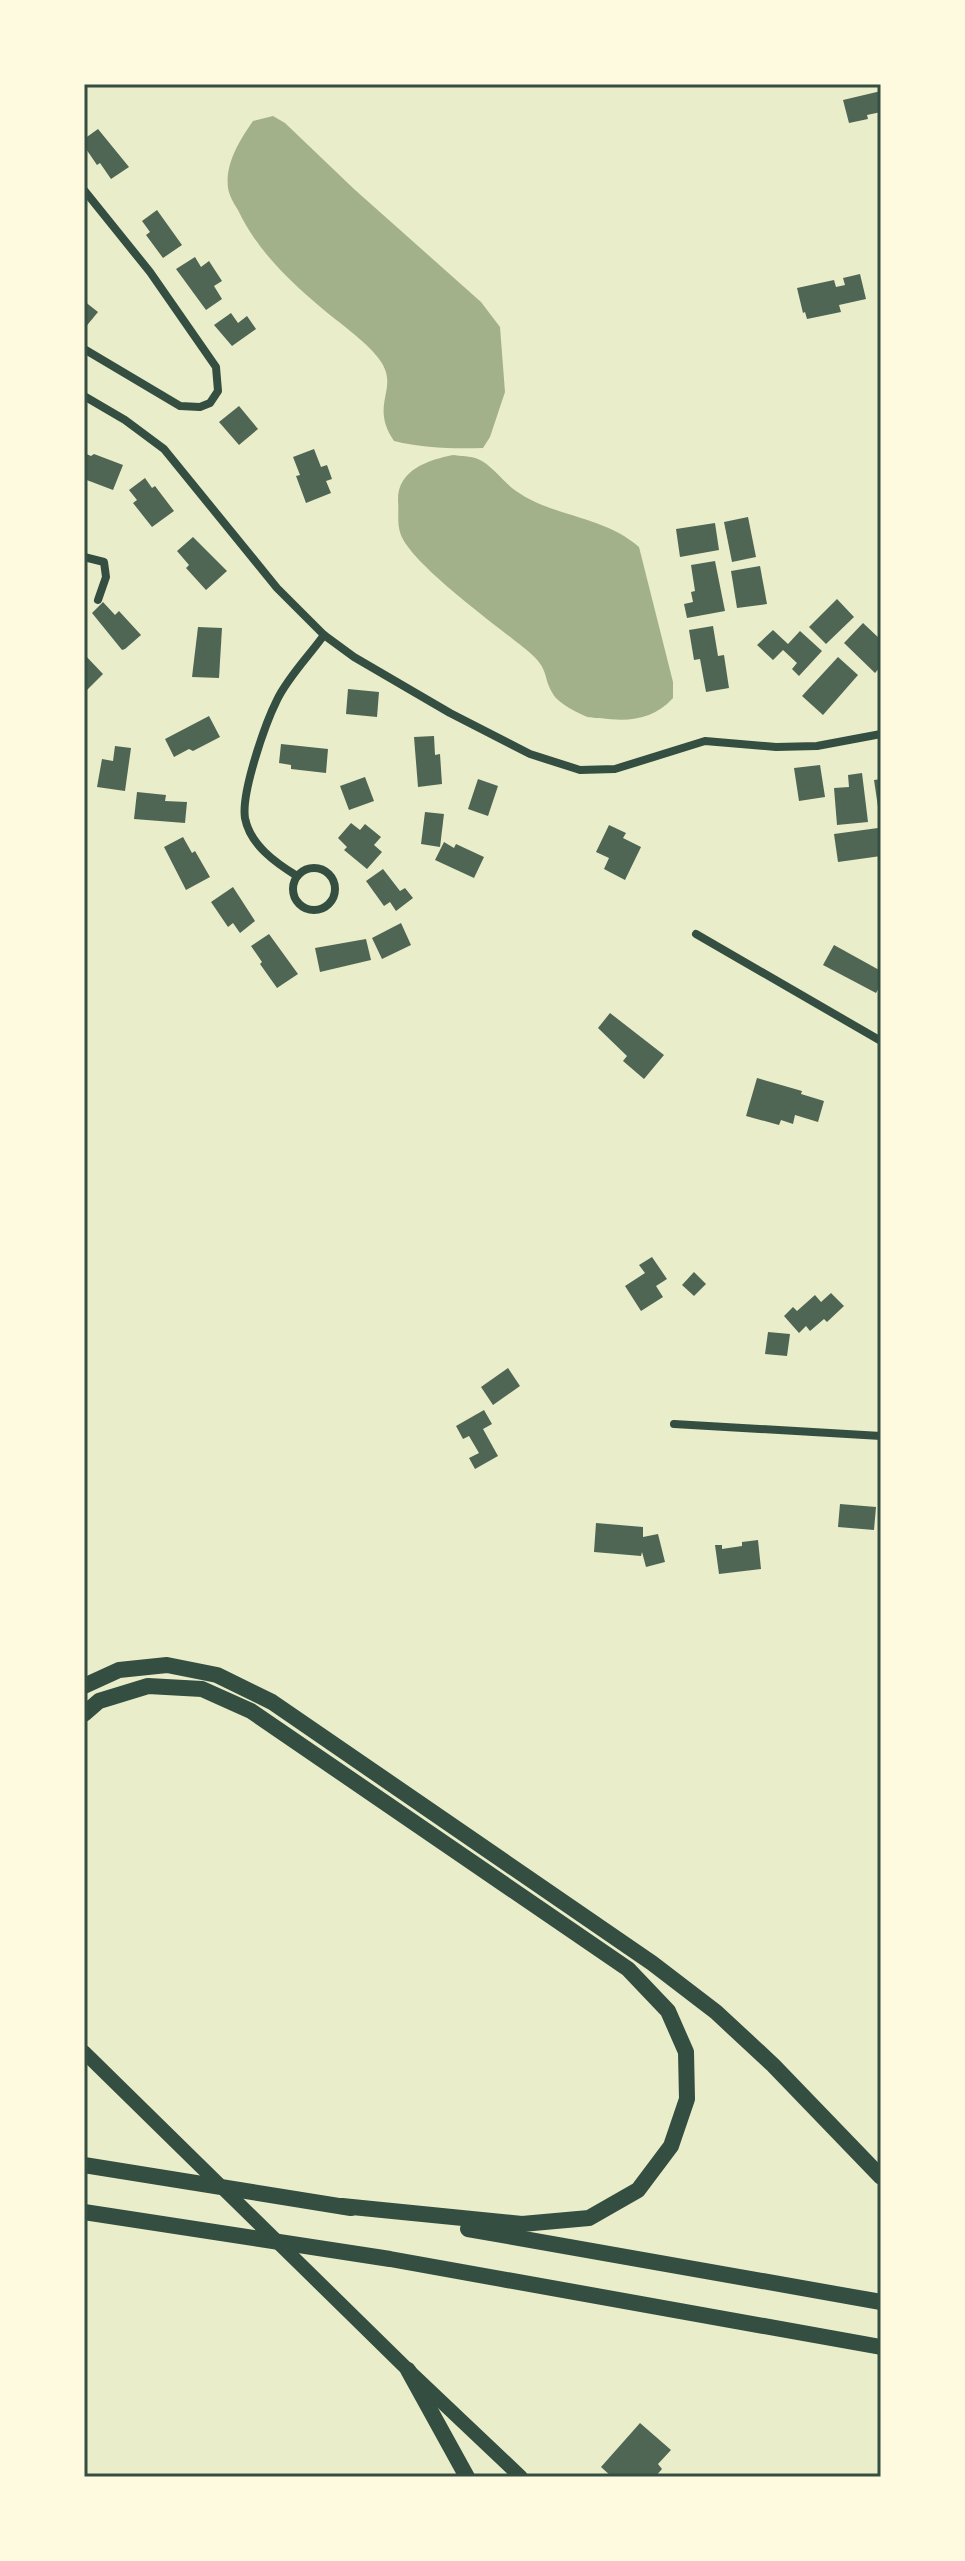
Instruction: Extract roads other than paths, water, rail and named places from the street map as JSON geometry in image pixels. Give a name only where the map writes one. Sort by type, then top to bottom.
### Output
[{"type":"highway","points":[[84,1686],[119,1670],[167,1665],[217,1675],[272,1702],[652,1963],[705,2004],[773,2065],[881,2177]]},
{"type":"highway","points":[[84,1714],[99,1701],[148,1686],[202,1689],[251,1711],[628,1969],[668,2011],[686,2052],[687,2099],[671,2146],[638,2190],[589,2218],[522,2224],[342,2206]]},
{"type":"highway","points":[[88,2166],[342,2206],[881,2302]]},
{"type":"highway","points":[[84,2212],[390,2259],[881,2347]]},
{"type":"highway","points":[[84,2224],[160,2225]]},
{"type":"highway","points":[[408,2370],[467,2477]]},
{"type":"main road","points":[[84,2052],[521,2477]]},
{"type":"street","points":[[84,190],[150,272],[216,367],[218,391],[210,403],[200,407],[180,406],[84,349]]},
{"type":"street","points":[[84,396],[125,420],[164,449],[277,588],[324,635],[354,657],[450,713],[530,754],[580,770],[615,769],[705,741],[776,747],[817,746],[881,734]]},
{"type":"street","points":[[84,557],[104,562],[106,577],[98,600]]},
{"type":"street","points":[[297,876],[275,862],[256,842],[245,817],[251,770],[278,698],[324,635]]},
{"type":"street","points":[[314,867],[328,872],[335,884],[333,898],[323,908],[316,910],[303,906],[294,896],[297,876],[314,867]]},
{"type":"street","points":[[696,934],[881,1041]]},
{"type":"street","points":[[674,1424],[881,1436]]}]
